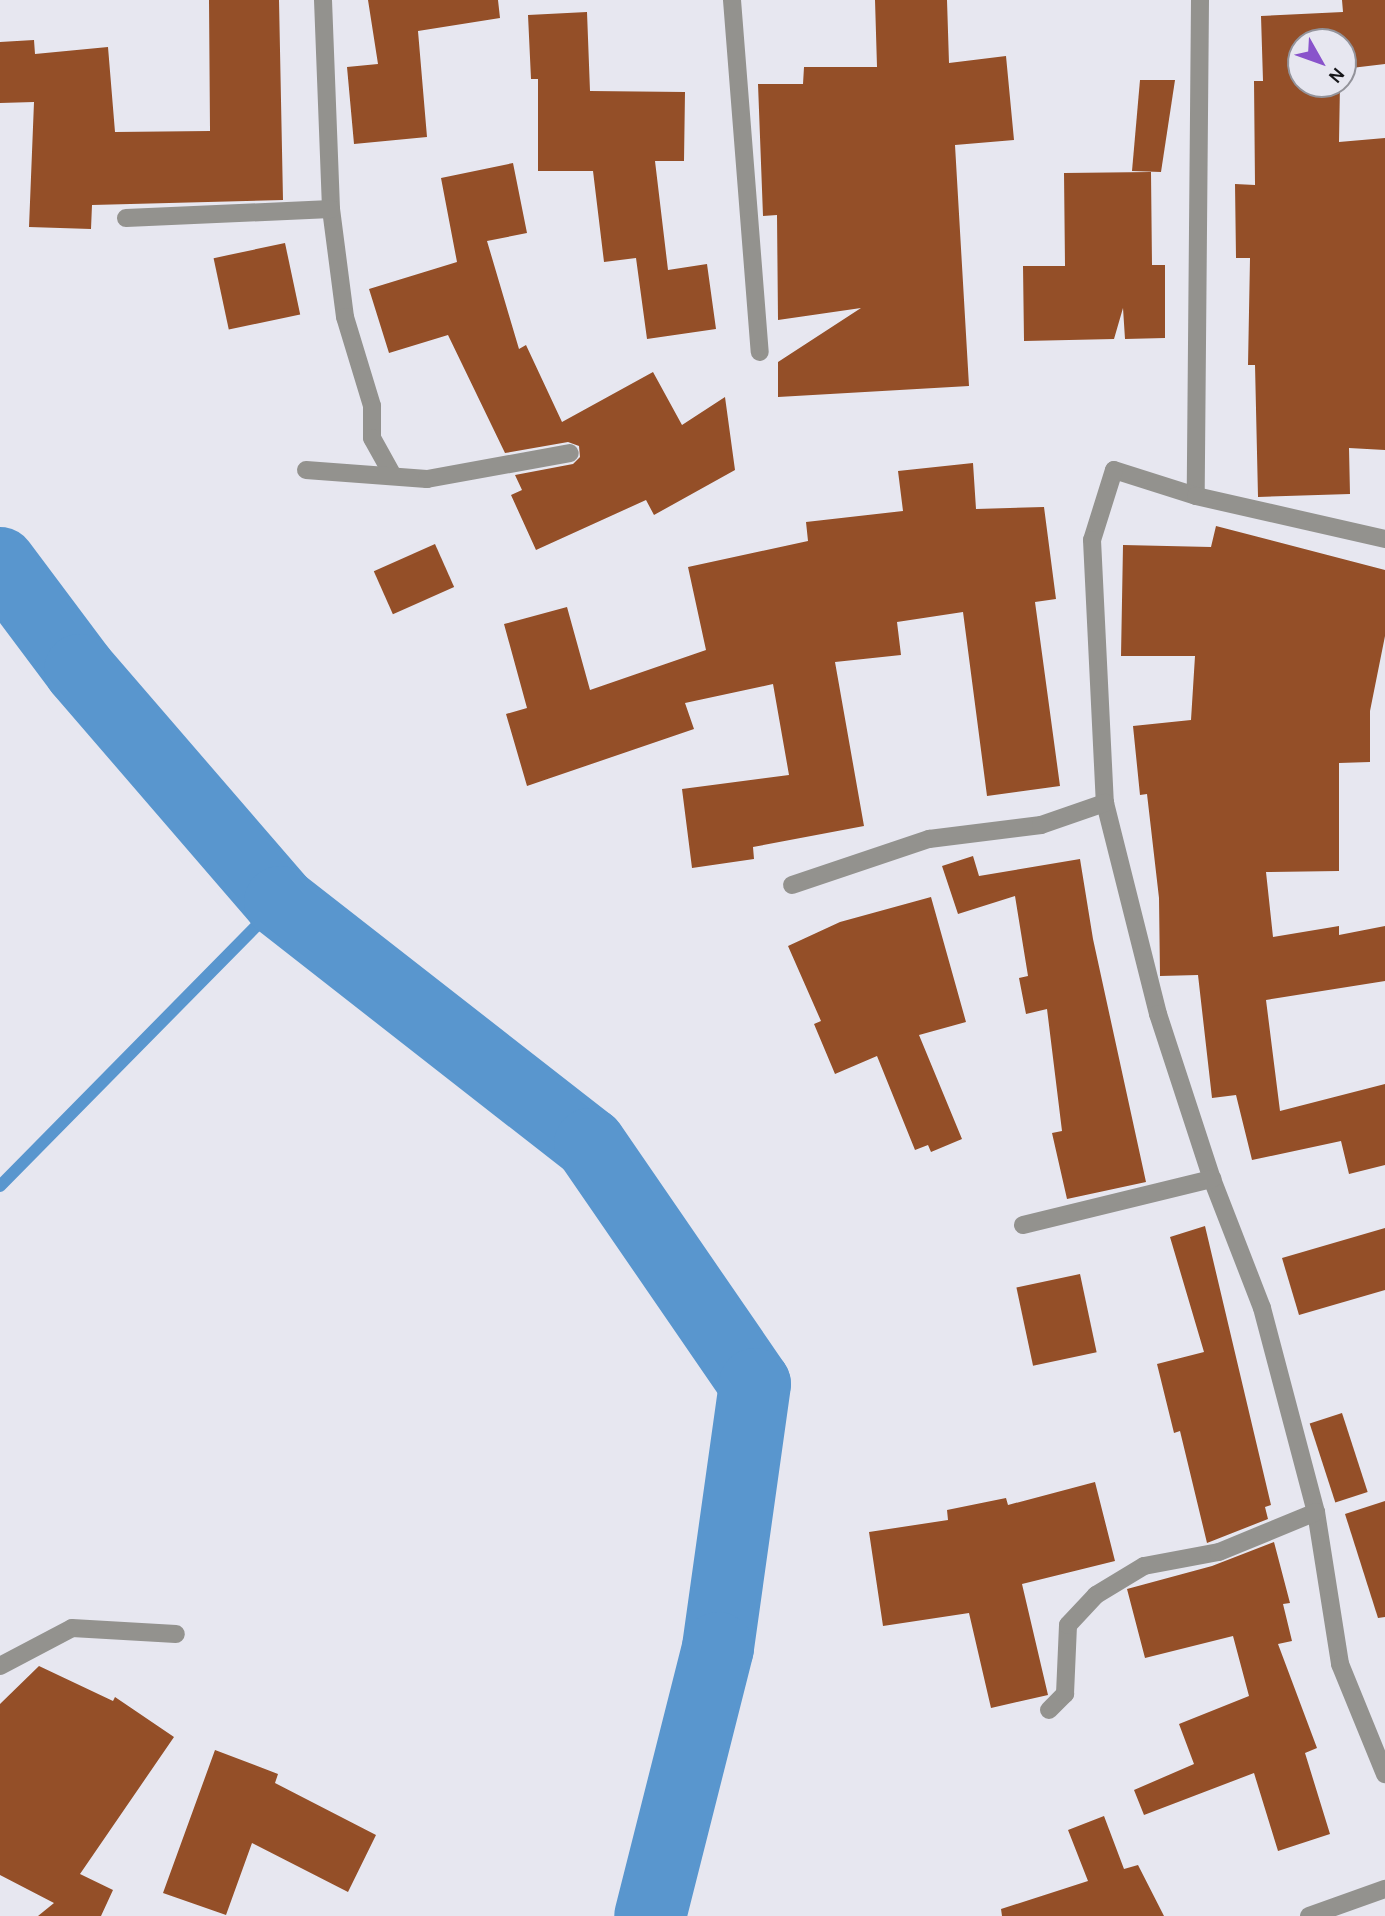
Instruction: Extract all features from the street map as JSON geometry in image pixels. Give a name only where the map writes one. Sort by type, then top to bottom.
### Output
[{"type":"street","points":[[323,0],[331,209],[345,317],[372,406],[372,438],[392,474]]},
{"type":"street","points":[[732,0],[760,352]]},
{"type":"street","points":[[1196,496],[1199,0]]},
{"type":"street","points":[[126,218],[331,209]]},
{"type":"street","points":[[306,470],[392,474],[427,479],[570,453]]},
{"type":"street","points":[[1385,539],[1196,496],[1114,470],[1092,540],[1105,803],[1158,1014],[1212,1178],[1262,1308],[1316,1512],[1340,1664],[1385,1774]]},
{"type":"street","points":[[792,885],[929,839],[1041,825],[1105,803]]},
{"type":"street","points":[[1023,1225],[1212,1178]]},
{"type":"street","points":[[1049,1710],[1065,1694],[1068,1625],[1096,1595],[1143,1566],[1219,1552],[1316,1512]]},
{"type":"street","points":[[0,1666],[72,1628],[176,1634]]},
{"type":"street","points":[[1309,1916],[1385,1889]]},
{"type":"building","points":[[209,0],[279,0],[283,200],[92,205],[91,229],[29,227],[34,102],[0,103],[0,42],[34,40],[35,54],[108,47],[115,132],[210,131]]},
{"type":"building","points":[[368,0],[498,0],[500,18],[418,31],[427,137],[354,144],[347,67],[378,64]]},
{"type":"building","points":[[875,0],[947,0],[949,63],[1006,56],[1014,140],[955,145],[969,386],[778,397],[778,362],[861,308],[778,320],[777,215],[763,216],[758,84],[803,84],[804,67],[877,67]]},
{"type":"building","points":[[1342,0],[1385,0],[1385,64],[1357,67],[1357,28],[1287,28],[1287,98],[1340,98],[1339,142],[1385,138],[1385,450],[1349,448],[1350,494],[1258,497],[1255,365],[1248,365],[1250,258],[1236,258],[1235,184],[1255,185],[1254,81],[1263,81],[1261,16],[1343,12]]},
{"type":"building","points":[[587,12],[590,91],[685,92],[684,161],[655,161],[668,270],[707,264],[716,329],[647,339],[636,258],[604,262],[593,171],[538,171],[538,79],[531,79],[528,15]]},
{"type":"building","points":[[1140,80],[1175,80],[1161,172],[1132,171]]},
{"type":"building","points":[[513,163],[527,233],[487,241],[519,349],[526,345],[562,422],[653,372],[682,425],[725,397],[735,470],[654,515],[646,500],[536,550],[511,495],[522,490],[515,475],[573,464],[580,457],[579,446],[568,442],[505,453],[448,335],[389,353],[369,289],[457,262],[441,178]]},
{"type":"building","points":[[1151,172],[1152,265],[1165,265],[1165,338],[1125,339],[1123,308],[1114,339],[1024,341],[1023,266],[1065,266],[1064,173]]},
{"type":"building","points":[[285,243],[300,314],[229,330],[214,258]]},
{"type":"building","points":[[973,463],[976,509],[1044,507],[1056,599],[1035,602],[1060,786],[987,796],[963,612],[897,622],[901,655],[835,662],[864,826],[753,847],[754,859],[692,868],[682,789],[789,775],[773,684],[685,703],[694,729],[527,786],[506,714],[527,708],[504,624],[567,607],[590,690],[706,650],[688,567],[808,541],[806,522],[903,511],[898,471]]},
{"type":"building","points":[[1216,526],[1385,570],[1385,636],[1370,711],[1370,762],[1339,763],[1339,871],[1266,872],[1273,937],[1339,926],[1339,935],[1385,926],[1385,981],[1266,1000],[1280,1111],[1385,1084],[1385,1165],[1349,1174],[1341,1141],[1252,1160],[1236,1095],[1212,1098],[1198,975],[1160,976],[1159,898],[1147,794],[1140,795],[1133,726],[1191,720],[1195,656],[1121,656],[1123,545],[1211,547]]},
{"type":"building","points":[[435,544],[454,587],[393,614],[374,571]]},
{"type":"building","points":[[973,856],[979,876],[1080,859],[1093,939],[1146,1182],[1067,1199],[1052,1133],[1062,1131],[1047,1009],[1026,1014],[1019,978],[1028,976],[1015,896],[958,914],[942,866]]},
{"type":"building","points":[[931,897],[966,1022],[919,1035],[962,1139],[931,1152],[928,1145],[915,1150],[877,1056],[835,1074],[814,1024],[821,1021],[788,946],[840,922]]},
{"type":"building","points":[[1205,1226],[1271,1505],[1265,1507],[1268,1519],[1207,1543],[1180,1431],[1174,1433],[1157,1364],[1204,1352],[1170,1237]]},
{"type":"building","points":[[1385,1228],[1385,1290],[1299,1315],[1282,1258]]},
{"type":"building","points":[[1080,1274],[1097,1352],[1033,1366],[1016,1288]]},
{"type":"building","points":[[1342,1413],[1368,1492],[1335,1502],[1310,1424]]},
{"type":"building","points":[[1095,1482],[1115,1561],[1022,1584],[1048,1695],[991,1708],[969,1613],[883,1626],[869,1532],[948,1520],[947,1510],[1006,1498],[1008,1505]]},
{"type":"building","points":[[1385,1501],[1385,1617],[1378,1618],[1345,1514]]},
{"type":"building","points":[[1274,1542],[1290,1603],[1283,1604],[1292,1641],[1278,1644],[1317,1748],[1305,1753],[1330,1834],[1278,1851],[1254,1773],[1144,1815],[1134,1790],[1194,1764],[1179,1724],[1249,1696],[1233,1636],[1145,1658],[1127,1589],[1212,1566]]},
{"type":"building","points":[[39,1666],[113,1701],[115,1697],[174,1737],[80,1874],[113,1890],[101,1916],[38,1916],[54,1903],[0,1875],[0,1704]]},
{"type":"building","points":[[215,1750],[278,1774],[275,1783],[376,1835],[348,1892],[252,1843],[226,1915],[163,1893]]},
{"type":"building","points":[[1104,1816],[1124,1869],[1138,1865],[1164,1916],[1002,1916],[1001,1909],[1088,1881],[1068,1830]]},
{"type":"waterway","points":[[0,563],[80,670],[280,902],[590,1144],[755,1384],[718,1648],[650,1916]]},
{"type":"waterway","points":[[0,1186],[280,902]]}]
